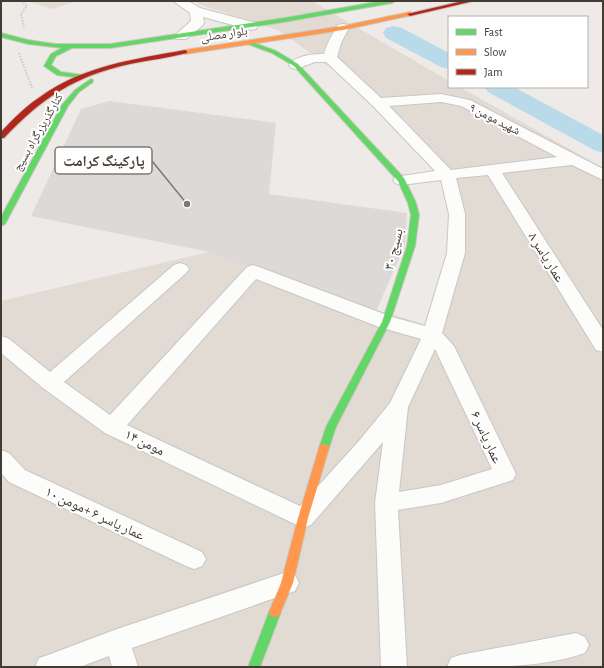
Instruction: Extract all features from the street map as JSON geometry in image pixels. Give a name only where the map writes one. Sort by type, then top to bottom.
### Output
[{"type":"main road","name":"بلوار مصلی","points":[[1,35],[20,41],[70,47],[112,45],[251,26],[392,1]]},
{"type":"main road","name":"بلوار مصلی","points":[[1,136],[11,124],[40,99],[81,76],[111,66],[136,60],[343,28],[471,1]]},
{"type":"main road","name":"بسیج ۳۰","points":[[247,42],[274,52],[296,65],[401,180],[412,203],[415,215],[411,246],[386,322],[331,427],[286,583],[254,667]]},
{"type":"main road","points":[[70,47],[57,51],[49,58],[48,66],[54,72],[66,76],[81,76]]},
{"type":"main road","name":"کنارگذربزرگراه بسیج","points":[[1,224],[65,105],[77,91],[111,66]]},
{"type":"street","points":[[178,1],[196,11],[251,26]]},
{"type":"street","points":[[180,36],[198,22],[196,11]]},
{"type":"street","points":[[330,58],[334,43],[343,28]]},
{"type":"street","points":[[296,65],[312,58],[330,58],[378,103],[446,174],[450,184],[457,214],[456,252],[432,335],[398,407],[367,447],[304,518]]},
{"type":"street","name":"شهید مومن ۹","points":[[378,103],[441,98],[465,104],[603,175]]},
{"type":"street","points":[[401,180],[574,160]]},
{"type":"street","name":"عمار یاسر ۸","points":[[492,169],[603,346]]},
{"type":"street","points":[[50,383],[180,269]]},
{"type":"street","points":[[112,427],[253,271],[386,322],[432,335]]},
{"type":"street","name":"عمار یاسر ۶","points":[[386,503],[442,494],[505,474],[444,346],[432,335]]},
{"type":"street","name":"مومن ۱۴","points":[[1,343],[50,383],[112,427],[304,518]]},
{"type":"street","points":[[394,667],[386,503],[398,407]]},
{"type":"street","name":"عمار یاسر ۶ +مومن ۱۰","points":[[1,459],[17,476],[194,559]]},
{"type":"street","points":[[48,667],[117,641],[286,583]]},
{"type":"street","points":[[117,641],[125,667]]},
{"type":"street","points":[[460,667],[576,645]]},
{"type":"path","points":[[21,1],[27,6],[21,14],[26,36],[16,46],[35,97],[40,99]]},
{"type":"shaded area","points":[[27,1],[76,1],[53,9]]},
{"type":"shaded area","points":[[194,1],[312,1],[448,80],[448,88],[462,88],[603,168],[603,667],[1,667],[1,301],[209,252],[370,308],[440,329],[459,192],[406,121],[278,30],[201,5]]},
{"type":"shaded area","points":[[109,101],[276,123],[269,194],[407,213],[405,245],[374,316],[209,252],[31,216],[81,109]]},
{"type":"waterway","points":[[394,33],[448,61]]},
{"type":"waterway","points":[[498,88],[603,145]]},
{"type":"traffic: fast","points":[[1,35],[28,42],[55,46],[110,46],[284,20],[392,1]]},
{"type":"traffic: fast","points":[[247,42],[274,52],[296,65],[401,180],[412,203],[415,215],[411,246],[386,322],[331,427],[324,448]]},
{"type":"traffic: fast","points":[[69,47],[53,55],[47,66],[59,74],[81,76]]},
{"type":"traffic: fast","points":[[1,224],[65,105],[77,91],[91,81]]},
{"type":"traffic: fast","points":[[254,667],[275,612]]},
{"type":"traffic: slow","points":[[185,52],[343,28],[410,14]]},
{"type":"traffic: slow","points":[[275,612],[287,583],[303,518],[324,448]]},
{"type":"traffic: jam","points":[[410,14],[471,1]]},
{"type":"traffic: jam","points":[[1,136],[42,98],[63,85],[84,75],[131,62],[185,52]]},
{"type":"place","name":"پارکینگ کرامت","points":[[187,204]]}]
